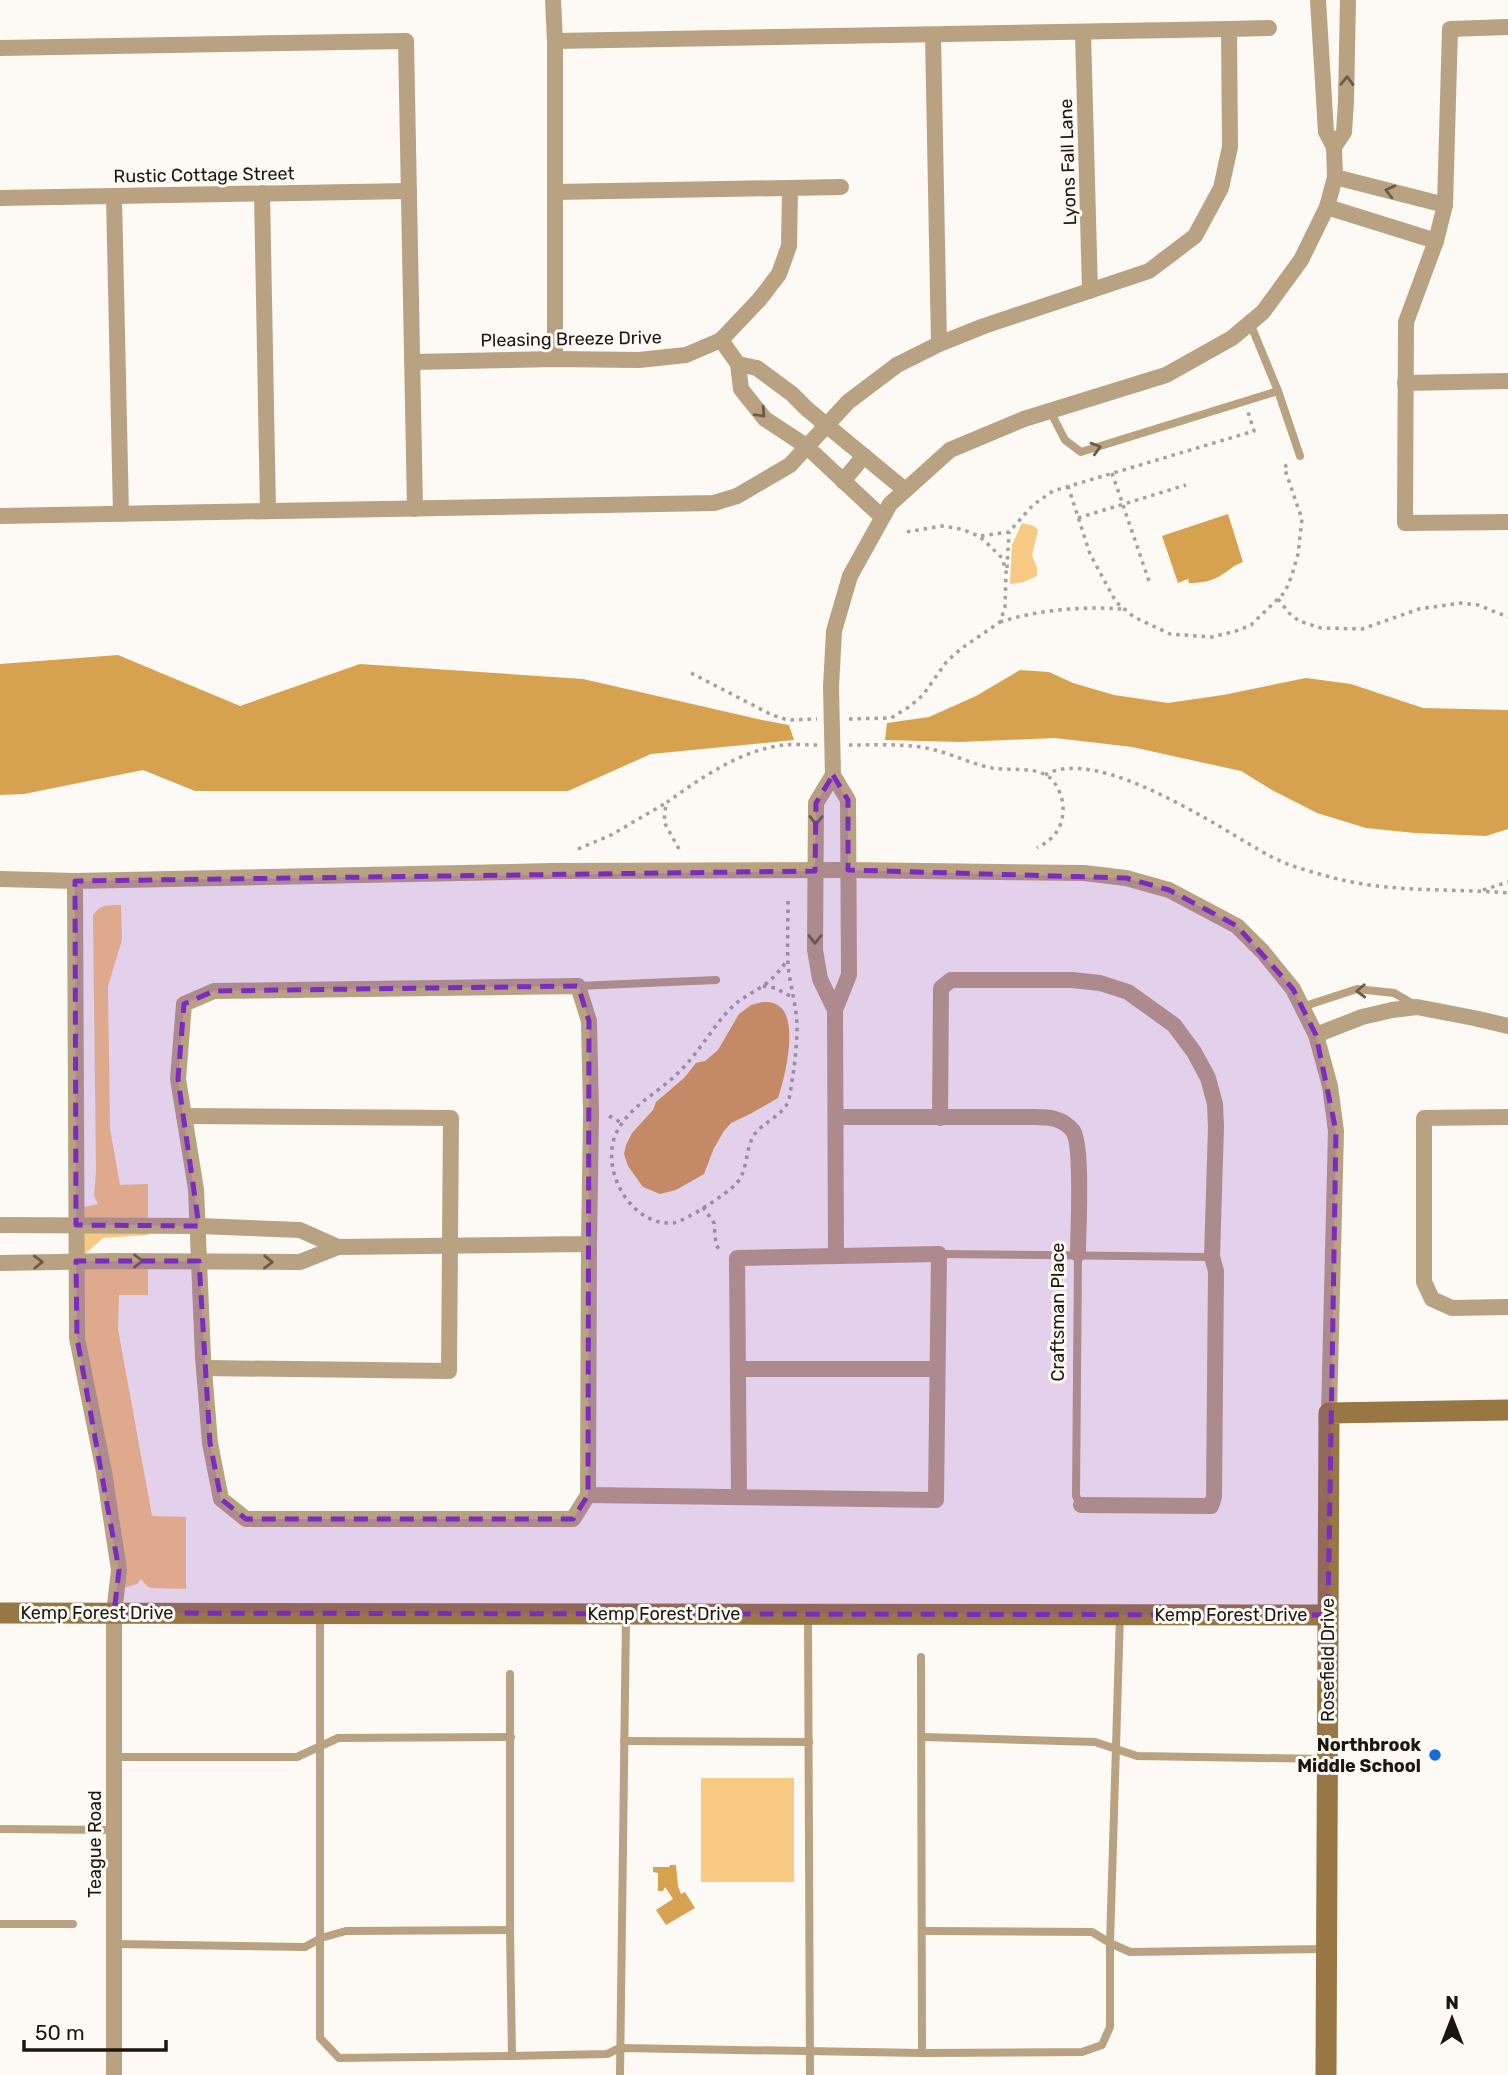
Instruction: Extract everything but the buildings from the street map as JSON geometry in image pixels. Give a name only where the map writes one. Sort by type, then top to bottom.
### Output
[{"type":"street","points":[[553,0],[555,359]]},
{"type":"street","points":[[836,1255],[835,1010],[849,975],[848,800],[833,775],[831,687],[834,631],[850,576],[890,504],[950,450],[1024,419],[1166,375],[1233,338],[1263,312],[1301,260],[1327,207],[1335,177],[1334,147],[1326,132],[1318,0]]},
{"type":"street","points":[[1334,147],[1344,132],[1348,0]]},
{"type":"street","points":[[1508,27],[1450,30],[1445,205],[1436,241],[1406,322],[1405,523],[1508,522]]},
{"type":"street","points":[[555,41],[1269,28]]},
{"type":"street","points":[[0,516],[714,503],[737,496],[790,466],[848,402],[897,365],[984,326],[1149,271],[1195,236],[1221,188],[1230,147],[1229,30]]},
{"type":"street","name":"Lyons Fall Lane","points":[[1083,33],[1090,290]]},
{"type":"street","points":[[933,36],[939,344]]},
{"type":"street","points":[[0,48],[406,41],[415,509]]},
{"type":"street","points":[[1335,177],[1445,205]]},
{"type":"street","points":[[555,192],[841,187]]},
{"type":"street","name":"Pleasing Breeze Drive","points":[[412,362],[639,360],[685,355],[721,340],[779,275],[789,246],[790,188]]},
{"type":"street","name":"Rustic Cottage Street","points":[[0,198],[409,191]]},
{"type":"street","points":[[262,193],[268,511]]},
{"type":"street","points":[[114,197],[121,514]]},
{"type":"street","points":[[1327,207],[1436,241]]},
{"type":"street","points":[[721,340],[738,364],[741,388],[765,419],[806,446],[882,517]]},
{"type":"street","points":[[738,364],[757,368],[792,394],[905,490]]},
{"type":"street","points":[[1405,383],[1508,381]]},
{"type":"street","points":[[843,481],[864,456]]},
{"type":"street","points":[[833,775],[816,803],[815,950],[820,979],[835,1010]]},
{"type":"street","points":[[0,879],[75,881],[539,872],[848,870],[1084,873],[1126,878],[1169,890],[1237,926],[1263,952],[1293,989],[1316,1035],[1331,1086],[1336,1131],[1329,1413],[1508,1410]]},
{"type":"street","name":"Teague Road","points":[[75,881],[77,1338],[104,1472],[119,1570],[114,1613],[114,2075]]},
{"type":"street","points":[[836,1117],[940,1118],[941,988],[951,980],[1100,982],[1128,992],[1174,1025],[1194,1052],[1208,1078],[1215,1104],[1212,1257],[1216,1270],[1214,1497],[1211,1506],[1081,1505]]},
{"type":"street","points":[[578,986],[589,1021],[591,1113],[588,1494],[573,1519],[246,1519],[221,1499],[210,1443],[196,1189],[178,1079],[184,1004],[214,991],[578,986]]},
{"type":"street","points":[[1316,1035],[1362,1017],[1417,1007],[1508,1026]]},
{"type":"street","points":[[184,1116],[451,1118],[449,1371],[204,1368]]},
{"type":"street","name":"Craftsman Place","points":[[940,1118],[1043,1117],[1064,1122],[1077,1138],[1078,1254]]},
{"type":"street","points":[[1508,1117],[1424,1118],[1424,1282],[1432,1298],[1452,1308],[1508,1307]]},
{"type":"street","points":[[0,1225],[199,1226],[300,1230],[338,1247]]},
{"type":"street","points":[[0,1263],[300,1262],[338,1247],[589,1244]]},
{"type":"street","points":[[588,1494],[739,1497],[936,1500],[939,1254],[737,1258],[739,1497]]},
{"type":"street","points":[[738,1369],[937,1368]]},
{"type":"street","name":"Rosefield Drive","points":[[1326,2075],[1329,1413]]},
{"type":"street","name":"Kemp Forest Drive","points":[[0,1613],[1328,1615]]},
{"type":"lane","points":[[1250,323],[1278,391],[1300,456]]},
{"type":"lane","points":[[1050,411],[1065,440],[1081,452],[1278,391]]},
{"type":"lane","points":[[578,986],[716,980]]},
{"type":"lane","points":[[1302,1007],[1357,989],[1394,993],[1417,1007]]},
{"type":"lane","points":[[939,1254],[1212,1257]]},
{"type":"lane","name":"Craftsman Place","points":[[1078,1254],[1076,1496],[1081,1505]]},
{"type":"lane","points":[[320,1613],[320,2038],[339,2058],[607,2054],[620,2048],[922,2053],[1082,2052],[1102,2045],[1110,2027],[1120,1615]]},
{"type":"lane","points":[[620,2075],[626,1614]]},
{"type":"lane","points":[[808,1614],[810,2075]]},
{"type":"lane","points":[[921,1657],[922,2053]]},
{"type":"lane","points":[[510,1674],[512,2056]]},
{"type":"lane","points":[[114,1757],[297,1757],[338,1738],[511,1737]]},
{"type":"lane","points":[[923,1737],[1095,1742],[1137,1756],[1327,1759]]},
{"type":"lane","points":[[624,1741],[809,1742]]},
{"type":"lane","points":[[0,1829],[114,1830]]},
{"type":"lane","points":[[0,1924],[73,1924]]},
{"type":"lane","points":[[114,1944],[304,1947],[346,1930],[510,1930]]},
{"type":"lane","points":[[922,1931],[1093,1932],[1130,1952],[1326,1949]]},
{"type":"path","points":[[1000,622],[1005,607],[1009,532],[1032,505],[1053,491],[1068,486],[1254,431],[1245,402]]},
{"type":"path","points":[[1068,486],[1090,554],[1116,602],[1142,622],[1170,634],[1212,637],[1251,625],[1285,592],[1292,575],[1302,519],[1284,467],[1300,456]]},
{"type":"path","points":[[1112,473],[1149,581]]},
{"type":"path","points":[[1078,518],[1186,485]]},
{"type":"path","points":[[906,532],[942,526],[979,536],[1002,558],[1006,571]]},
{"type":"path","points":[[979,536],[1009,532]]},
{"type":"path","points":[[1278,599],[1299,621],[1321,628],[1362,629],[1419,609],[1461,603],[1478,605],[1508,617]]},
{"type":"path","points":[[839,719],[891,718],[900,713],[923,695],[947,661],[1000,622],[1024,614],[1099,607],[1124,609]]},
{"type":"path","points":[[691,673],[772,715],[788,720],[827,719]]},
{"type":"path","points":[[578,849],[611,835],[718,768],[745,756],[785,745],[824,745]]},
{"type":"path","points":[[837,745],[890,745],[933,750],[991,768],[1039,772],[1045,775],[1052,779],[1061,794],[1064,809],[1054,839],[1037,848]]},
{"type":"path","points":[[1045,775],[1054,770],[1073,769],[1098,771],[1119,778],[1153,791],[1207,818],[1270,856],[1295,867],[1335,878],[1406,890],[1508,893]]},
{"type":"path","points":[[666,803],[664,822],[679,849]]},
{"type":"path","points":[[1478,891],[1508,882]]},
{"type":"path","points":[[788,901],[788,960],[797,1028],[788,1101],[783,1109],[755,1133],[750,1142],[743,1173],[733,1187],[682,1222],[672,1223],[644,1217],[625,1197],[612,1168],[611,1152],[622,1123],[631,1112],[680,1072],[736,1003],[773,978],[788,960]]},
{"type":"path","points":[[763,986],[775,988],[792,997]]},
{"type":"path","points":[[703,1207],[714,1223],[716,1245],[721,1253],[737,1258]]},
{"type":"highlighted area","points":[[833,775],[848,800],[848,870],[1126,878],[1169,890],[1237,926],[1293,989],[1316,1035],[1336,1131],[1328,1615],[114,1613],[119,1570],[77,1338],[76,1261],[199,1261],[210,1443],[221,1499],[246,1519],[573,1519],[588,1495],[589,1021],[578,986],[214,991],[184,1004],[178,1079],[199,1226],[76,1225],[75,881],[815,871],[816,803]]},
{"type":"shaded area","points":[[1228,514],[1243,562],[1211,580],[1189,583],[1188,579],[1178,583],[1162,536]]},
{"type":"shaded area","points":[[1022,523],[1038,530],[1032,555],[1037,576],[1010,584],[1012,545]]},
{"type":"shaded area","points":[[118,655],[240,706],[360,664],[583,679],[789,725],[794,740],[651,754],[568,791],[195,791],[143,770],[24,794],[0,795],[0,664]]},
{"type":"shaded area","points":[[1020,670],[1049,672],[1073,683],[1114,695],[1168,703],[1306,678],[1351,684],[1423,708],[1508,710],[1508,829],[1486,836],[1366,828],[1317,813],[1241,771],[1132,747],[1055,738],[960,742],[885,740],[887,723],[929,717],[976,696]]},
{"type":"shaded area","points":[[121,905],[122,940],[108,986],[110,1128],[120,1185],[148,1184],[148,1235],[103,1238],[77,1261],[148,1261],[148,1295],[119,1295],[118,1329],[152,1516],[186,1517],[186,1589],[151,1588],[141,1579],[137,1584],[117,1590],[77,1338],[76,1209],[98,1204],[94,1196],[93,915],[102,907]]},
{"type":"shaded area","points":[[762,1002],[779,1006],[788,1023],[789,1050],[778,1098],[731,1123],[714,1148],[704,1174],[676,1190],[660,1194],[643,1187],[628,1166],[624,1154],[632,1133],[653,1110],[656,1102],[684,1078],[696,1063],[705,1061],[718,1050],[739,1014],[751,1005]]},
{"type":"shaded area","points":[[701,1778],[794,1778],[794,1882],[701,1882]]},
{"type":"shaded area","points":[[676,1865],[681,1894],[685,1892],[695,1908],[666,1925],[656,1910],[673,1899],[665,1887],[663,1891],[658,1891],[658,1873],[653,1872],[653,1867]]},
{"type":"place","name":"Northbrook Middle School","points":[[1435,1755]]}]
